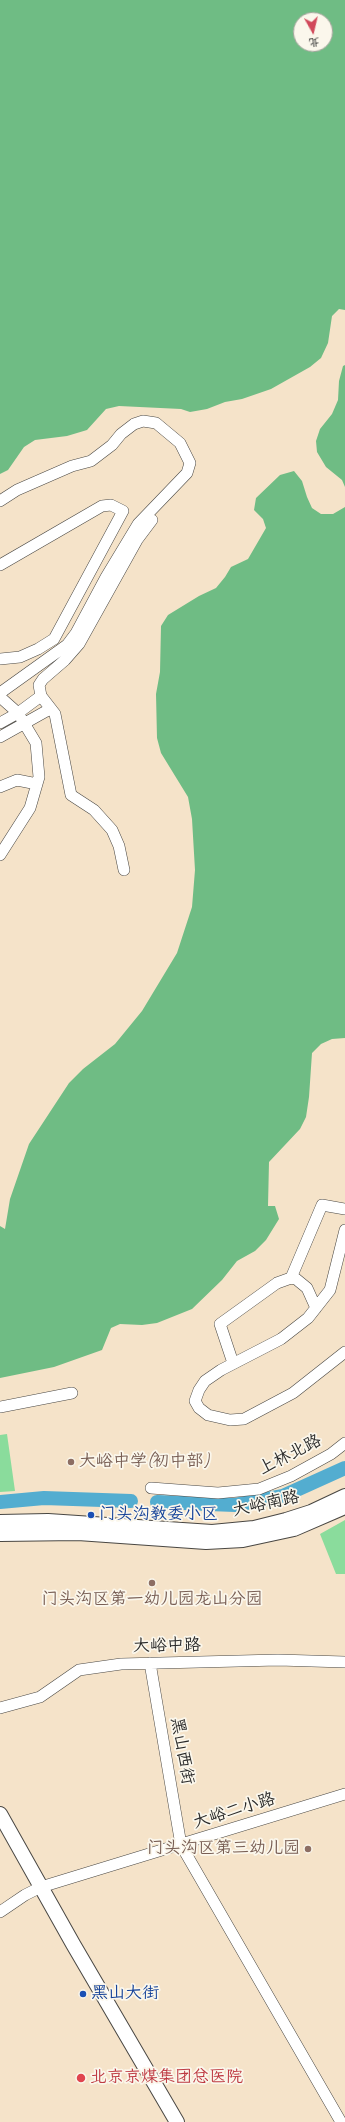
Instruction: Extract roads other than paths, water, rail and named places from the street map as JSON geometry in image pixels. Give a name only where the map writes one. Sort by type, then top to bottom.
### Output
[{"type":"main road","name":"大峪南路","points":[[0,1522],[48,1521],[212,1532],[254,1528],[286,1520],[311,1512],[345,1496]]},
{"type":"main road","name":"大峪南路","points":[[0,1534],[78,1533],[206,1542],[243,1540],[294,1529],[345,1507]]},
{"type":"main road","points":[[0,1814],[64,1947],[167,2122]]},
{"type":"main road","points":[[0,1834],[37,1889],[178,2122]]},
{"type":"street","points":[[0,502],[17,490],[72,466],[91,461],[112,445],[121,434],[134,424],[143,421],[156,423],[180,443],[190,463],[187,473],[138,524],[106,577],[76,633],[67,645],[0,693]]},
{"type":"street","points":[[0,565],[102,506],[111,505],[123,511],[54,639],[38,650],[20,657],[0,659]]},
{"type":"street","points":[[124,870],[119,846],[112,830],[94,810],[71,795],[55,714],[41,696],[40,685],[43,679],[65,660],[79,644],[137,540],[152,520]]},
{"type":"street","points":[[0,696],[18,713],[36,743],[38,777],[30,808],[0,855]]},
{"type":"street","points":[[0,723],[18,713],[41,696]]},
{"type":"street","points":[[0,737],[25,725],[50,709]]},
{"type":"street","points":[[0,787],[17,780],[37,784]]},
{"type":"street","points":[[233,1363],[220,1324],[277,1284],[292,1278],[322,1205],[345,1209]]},
{"type":"street","points":[[345,1230],[330,1290],[308,1318],[281,1339],[233,1363],[205,1381],[198,1390],[195,1401],[199,1408],[208,1415],[230,1420],[244,1419],[293,1393],[345,1352]]},
{"type":"street","points":[[292,1278],[306,1288],[316,1308]]},
{"type":"street","points":[[0,1407],[72,1393]]},
{"type":"street","name":"上林北路","points":[[152,1488],[218,1493],[259,1489],[290,1476],[332,1454],[345,1443]]},
{"type":"street","name":"大峪中路","points":[[0,1708],[40,1697],[79,1670],[121,1664],[278,1660],[345,1662]]},
{"type":"street","name":"黑山西街","points":[[150,1663],[181,1845]]},
{"type":"street","name":"大峪二小路","points":[[0,1912],[37,1889],[345,1794]]},
{"type":"street","points":[[181,1845],[341,2122]]},
{"type":"waterway","points":[[157,1502],[235,1505],[283,1496],[345,1468]]},
{"type":"waterway","points":[[0,1502],[44,1498],[131,1501]]},
{"type":"place","name":"大峪中学(初中部)","points":[[71,1462]]},
{"type":"place","name":"门头沟教委小区","points":[[91,1515]]},
{"type":"place","name":"门头沟区第一幼儿园龙山分园","points":[[152,1583]]},
{"type":"place","name":"门头沟区第三幼儿园","points":[[308,1849]]},
{"type":"place","name":"黑山大街","points":[[83,1994]]},
{"type":"place","name":"北京京煤集团总医院","points":[[81,2078]]}]
